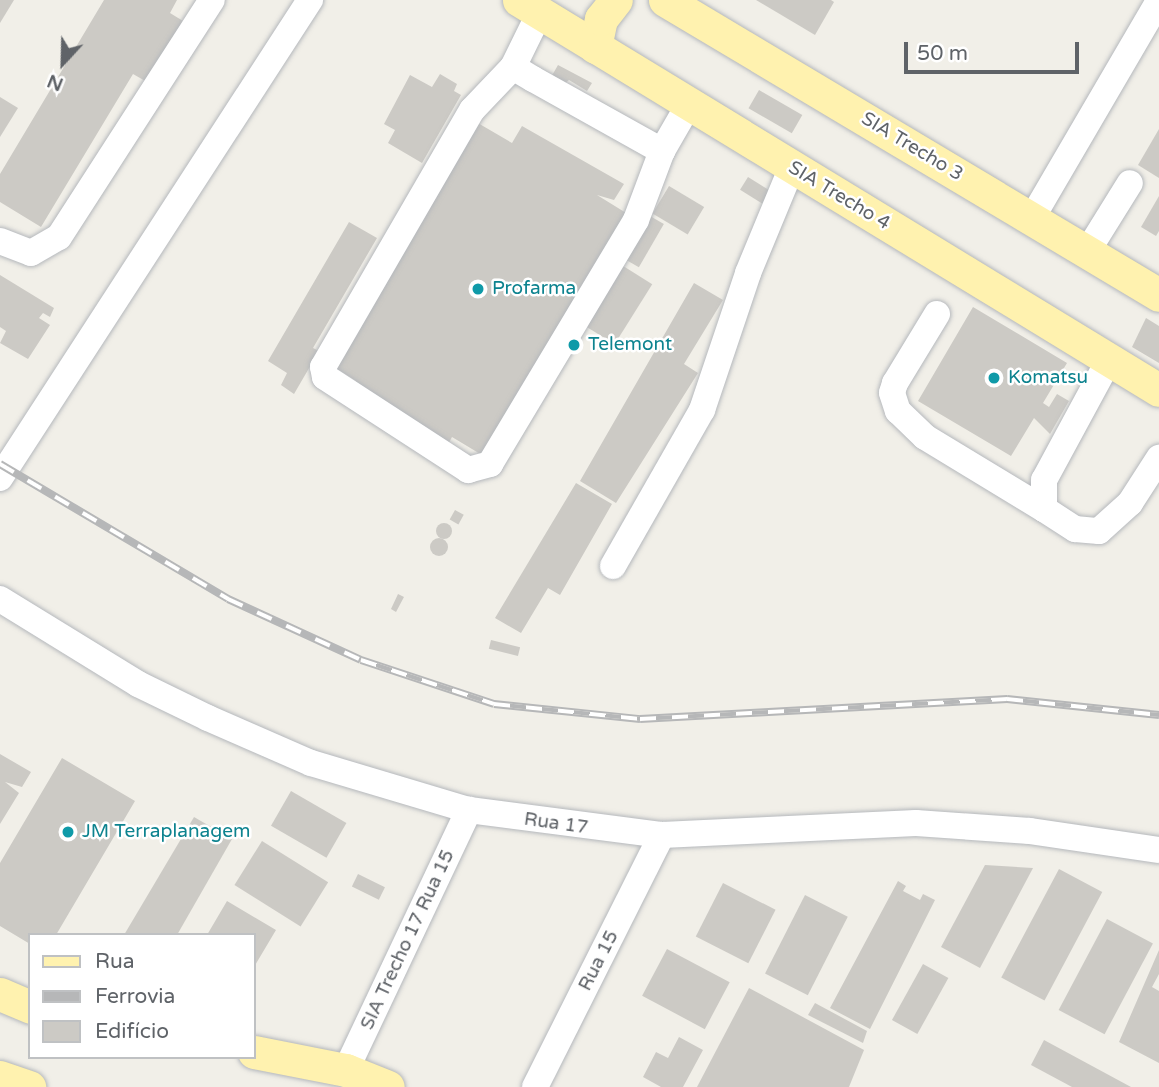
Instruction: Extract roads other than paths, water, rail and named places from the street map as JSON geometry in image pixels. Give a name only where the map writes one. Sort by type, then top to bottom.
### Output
[{"type":"main road","points":[[595,47],[601,19],[616,0]]},
{"type":"main road","name":"SIA Trecho 3","points":[[665,0],[1159,295]]},
{"type":"main road","name":"SIA Trecho 4","points":[[540,4],[595,47],[1159,390]]},
{"type":"main road","points":[[0,994],[28,1006]]},
{"type":"main road","points":[[256,1052],[346,1070],[388,1087]]},
{"type":"main road","points":[[0,1077],[29,1087]]},
{"type":"street","points":[[0,241],[32,253],[59,237],[212,0]]},
{"type":"street","points":[[0,478],[310,0]]},
{"type":"street","points":[[1032,218],[1159,1]]},
{"type":"street","points":[[540,4],[513,67],[472,110],[323,367],[325,377],[468,470],[490,464],[636,220],[662,151],[689,104]]},
{"type":"street","points":[[513,67],[662,151]]},
{"type":"street","points":[[613,566],[697,422],[748,274],[792,167]]},
{"type":"street","points":[[1087,252],[1130,183]]},
{"type":"street","points":[[937,314],[895,383],[892,393],[898,411],[925,437],[1074,528],[1099,531],[1130,503],[1159,458]]},
{"type":"street","points":[[1044,509],[1044,480],[1109,360]]},
{"type":"street","name":"Rua 17","points":[[0,599],[138,684],[208,718],[311,763],[469,810],[662,835],[916,823],[1030,831],[1159,850]]},
{"type":"street","name":"SIA Trecho 17 Rua 15","points":[[346,1070],[469,810]]},
{"type":"street","name":"Rua 15","points":[[535,1087],[662,835]]},
{"type":"railway","points":[[0,464],[228,599],[361,660],[494,704],[640,719],[1007,699],[1159,715]]},
{"type":"place","name":"Profarma","points":[[478,289]]},
{"type":"place","name":"Telemont","points":[[574,345]]},
{"type":"place","name":"Komatsu","points":[[994,378]]},
{"type":"place","name":"JM Terraplanagem","points":[[68,832]]}]
